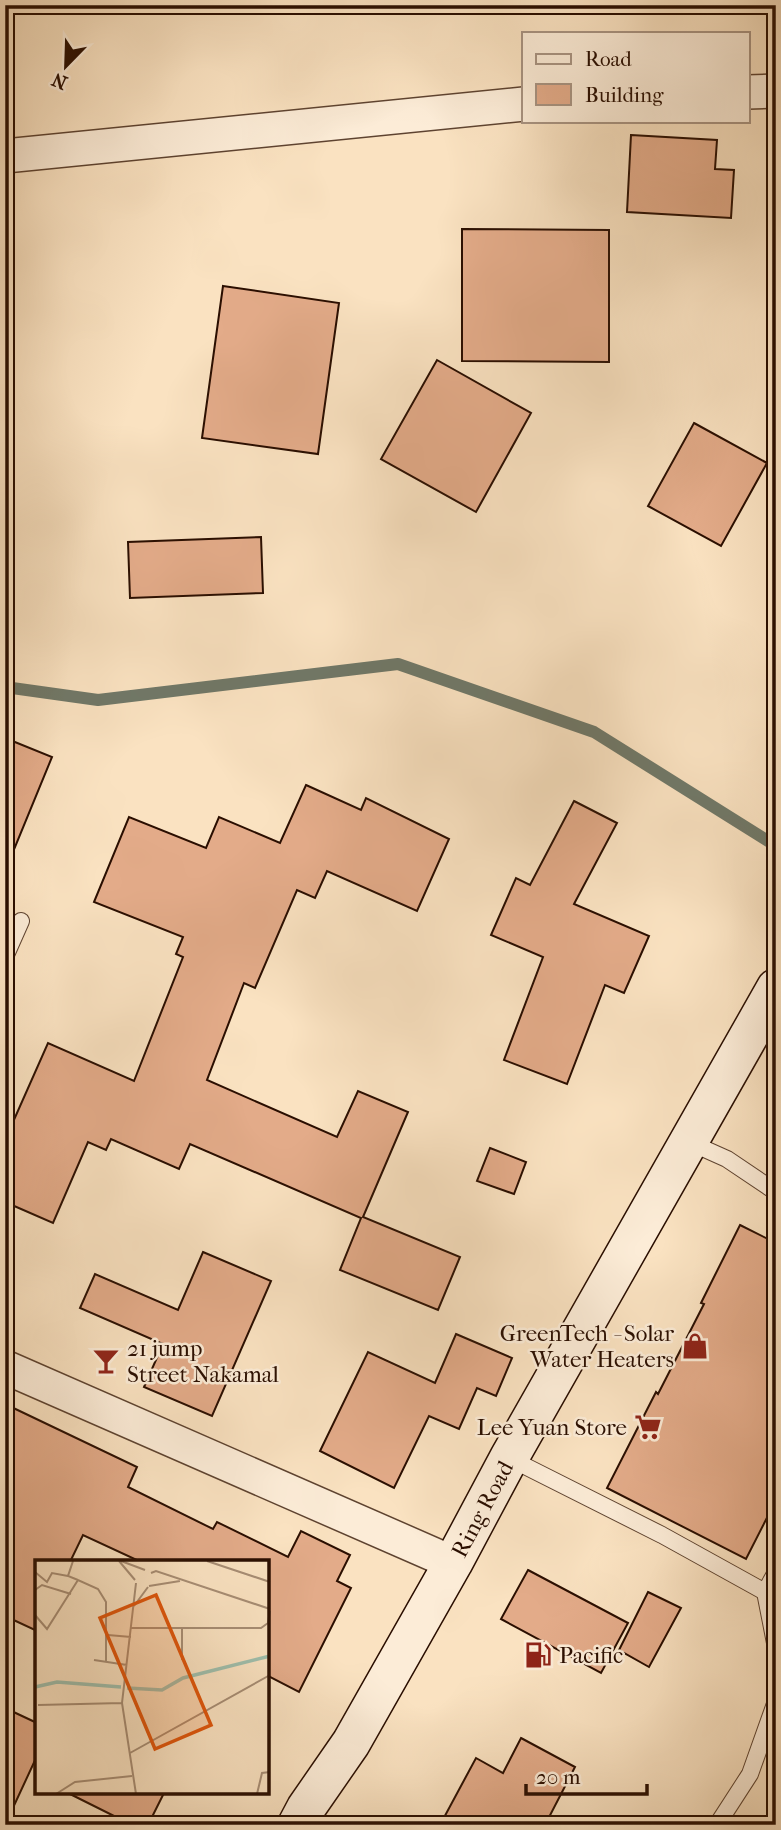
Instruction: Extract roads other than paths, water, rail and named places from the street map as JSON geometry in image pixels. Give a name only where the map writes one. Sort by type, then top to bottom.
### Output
[{"type":"main road","name":"Ring Road","points":[[294,1819],[351,1743],[509,1458],[776,988]]},
{"type":"street","points":[[750,92],[776,91]]},
{"type":"street","points":[[5,156],[522,104]]},
{"type":"street","points":[[5,1367],[453,1563]]},
{"type":"lane","points":[[5,957],[21,920]]},
{"type":"lane","points":[[688,1142],[727,1159],[776,1192]]},
{"type":"lane","points":[[509,1458],[662,1535],[765,1592]]},
{"type":"lane","points":[[776,1572],[765,1592],[776,1648]]},
{"type":"lane","points":[[718,1825],[750,1774],[776,1701]]},
{"type":"waterway","points":[[5,687],[98,700],[398,664],[594,732],[776,846]]},
{"type":"place","name":"GreenTech - Solar Water Heaters","points":[[695,1346]]},
{"type":"place","name":"21 jump Street Nakamal","points":[[106,1361]]},
{"type":"place","name":"Lee Yuan Store","points":[[648,1427]]},
{"type":"place","name":"Pacific","points":[[538,1655]]}]
